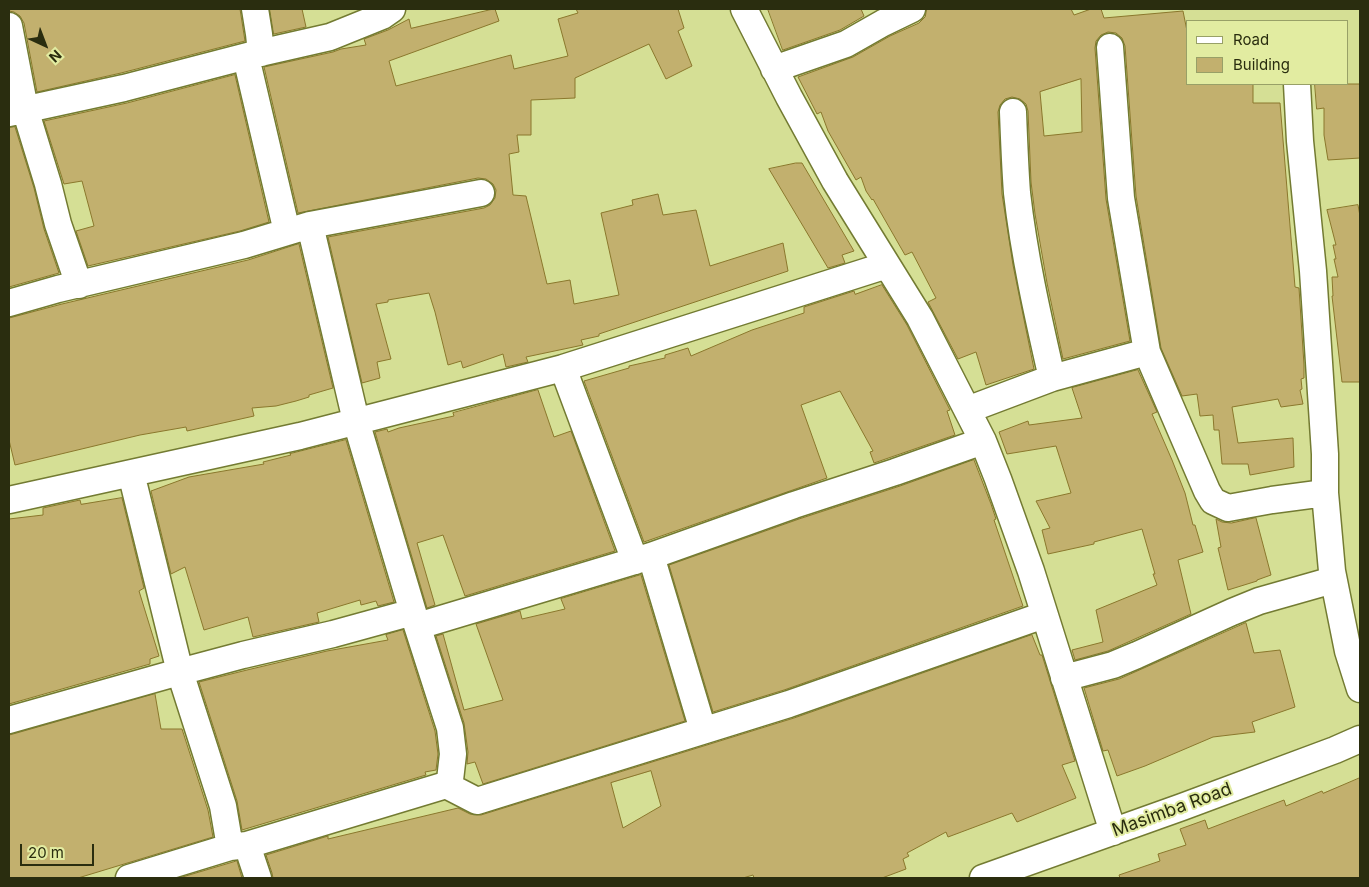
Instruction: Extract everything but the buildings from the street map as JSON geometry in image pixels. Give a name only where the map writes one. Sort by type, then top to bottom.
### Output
[{"type":"street","points":[[129,878],[446,785],[450,780],[452,754],[450,728],[415,619],[298,229],[254,55],[259,34],[255,9]]},
{"type":"street","points":[[17,111],[124,88],[330,38],[382,16],[392,9]]},
{"type":"street","points":[[744,9],[835,182],[920,318],[983,441],[1011,514],[1113,832]]},
{"type":"street","points":[[774,69],[846,44],[912,9]]},
{"type":"street","points":[[9,26],[17,111],[48,184],[58,224],[79,285]]},
{"type":"street","points":[[1110,47],[1121,198],[1147,352],[1206,491],[1213,501],[1228,508],[1326,493]]},
{"type":"street","points":[[1297,85],[1300,141],[1313,271],[1333,580],[1348,651],[1360,689]]},
{"type":"street","points":[[1013,112],[1017,192],[1023,233],[1038,316],[1052,378]]},
{"type":"street","points":[[9,303],[244,245],[298,229],[481,194]]},
{"type":"street","points":[[9,500],[290,438],[563,368],[887,265]]},
{"type":"street","points":[[967,410],[1052,378],[1147,352]]},
{"type":"street","points":[[563,368],[643,559],[703,730]]},
{"type":"street","points":[[9,720],[243,655],[333,634],[415,619],[643,559],[794,505],[983,441]]},
{"type":"street","points":[[131,473],[180,672],[223,806],[238,846],[258,878]]},
{"type":"street","points":[[1064,678],[1113,665],[1259,602],[1333,580]]},
{"type":"street","points":[[446,785],[477,801],[789,704],[1044,615]]},
{"type":"street","name":"Masimba Road","points":[[983,878],[1268,775],[1360,739]]}]
